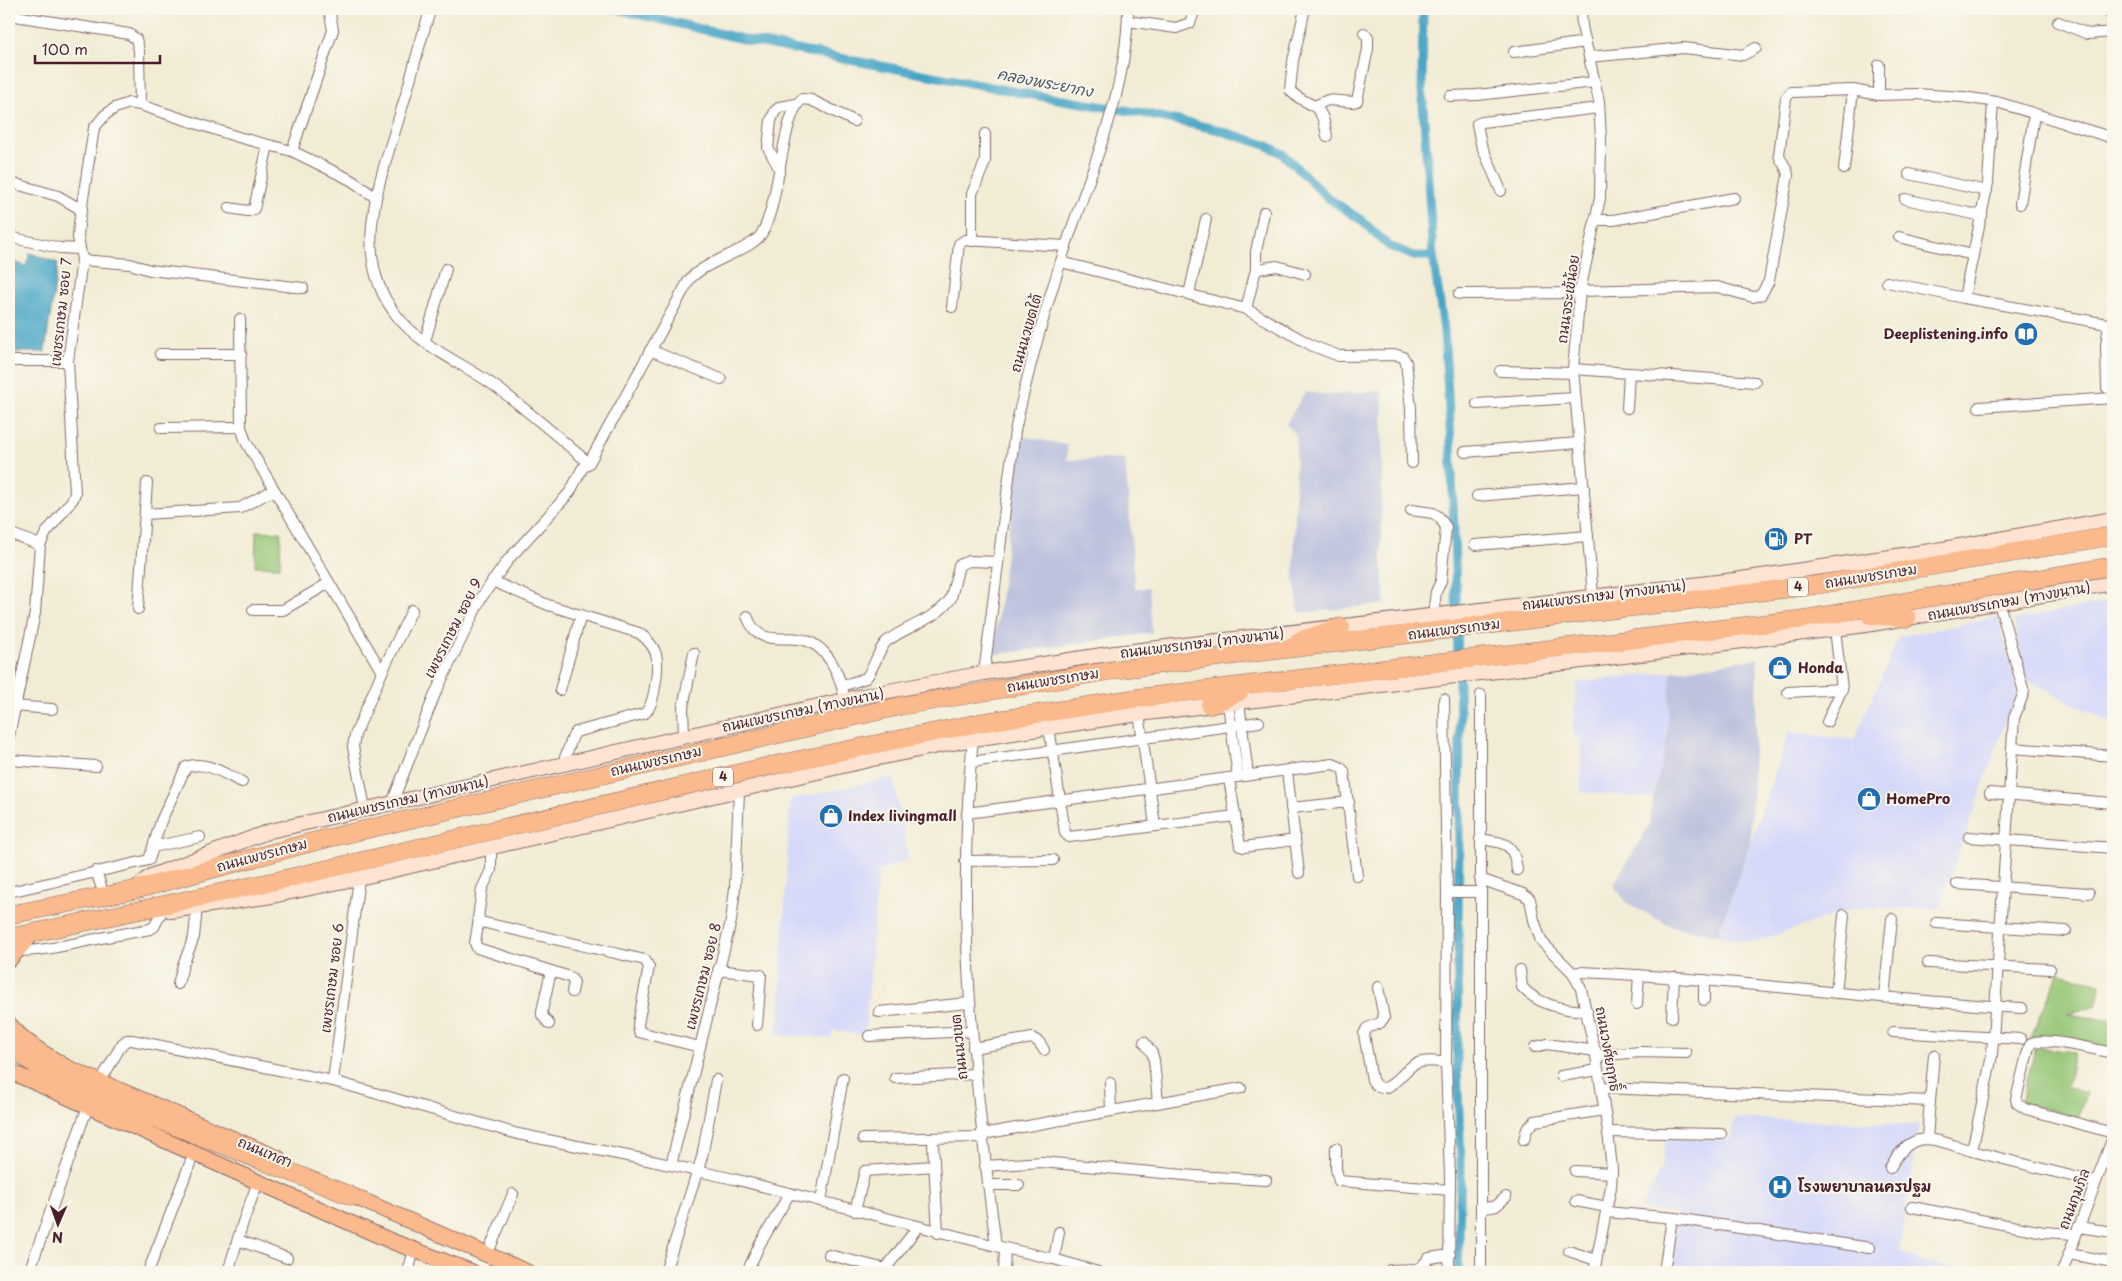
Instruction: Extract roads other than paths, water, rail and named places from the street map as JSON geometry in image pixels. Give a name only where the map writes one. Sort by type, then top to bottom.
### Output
[{"type":"highway","name":"ถนนเพชรเกษม","points":[[9,915],[134,890],[316,841],[709,749],[900,706],[982,691],[1130,668],[1268,652],[1437,620],[1816,585],[2113,536]]},
{"type":"highway","name":"ถนนเพชรเกษม","points":[[12,949],[33,933],[285,879],[919,734],[1047,711],[1261,684],[1446,669],[1484,656],[1844,612],[2113,566]]},
{"type":"highway","points":[[1844,612],[1907,618]]},
{"type":"highway","points":[[1268,652],[1342,627]]},
{"type":"highway","points":[[1210,705],[1261,684]]},
{"type":"highway","points":[[709,749],[704,765],[707,769],[714,771],[768,757],[789,755],[809,758]]},
{"type":"highway","points":[[9,1044],[22,1056],[44,1071],[91,1093],[351,1196]]},
{"type":"main road","name":"ถนนเพชรเกษม (ทางขนาน)","points":[[1480,617],[1593,595],[1734,580],[1822,568],[2113,519]]},
{"type":"main road","name":"ถนนเพชรเกษม (ทางขนาน)","points":[[131,912],[161,913],[272,896],[491,848],[873,759],[973,739],[1234,702],[1446,669],[1484,674],[1835,628],[1907,618],[2113,583]]},
{"type":"main road","name":"ถนนเพชรเกษม (ทางขนาน)","points":[[134,890],[151,876],[270,831],[684,736],[843,693],[1115,653],[1342,627],[1437,620]]},
{"type":"main road","points":[[9,1024],[17,1034],[91,1093],[194,1153],[414,1250],[472,1272]]},
{"type":"main road","points":[[9,1071],[91,1093]]},
{"type":"main road","points":[[351,1196],[487,1255],[519,1271]]},
{"type":"street","points":[[292,152],[332,30],[329,9]]},
{"type":"street","points":[[431,9],[375,197],[371,241],[374,273],[387,301],[398,317],[425,341],[436,350],[489,382],[533,415],[589,463]]},
{"type":"street","name":"ถนนนวเขตใต้","points":[[984,673],[1015,431],[1021,402],[1066,246],[1117,96],[1125,60],[1128,9]]},
{"type":"street","points":[[1128,21],[1176,28],[1190,23],[1195,9]]},
{"type":"street","points":[[1305,9],[1289,83],[1290,90],[1296,97],[1314,106],[1323,118],[1327,136]]},
{"type":"street","name":"ถนนจระเข้น้อย","points":[[1581,9],[1599,108],[1602,181],[1579,292],[1573,371],[1593,595]]},
{"type":"street","points":[[9,15],[33,14],[129,34],[136,40],[139,50],[140,104]]},
{"type":"street","points":[[2058,22],[2088,34],[2113,32]]},
{"type":"street","points":[[1314,106],[1328,100],[1357,101],[1368,48],[1368,37],[1364,33]]},
{"type":"street","points":[[1514,52],[1586,42]]},
{"type":"street","points":[[1589,57],[1684,48],[1743,55],[1756,48]]},
{"type":"street","points":[[1879,65],[1879,95]]},
{"type":"street","points":[[1450,96],[1477,95],[1595,82]]},
{"type":"street","points":[[1844,169],[1853,90]]},
{"type":"street","points":[[1459,294],[1717,287],[1753,296],[1761,295],[1769,281],[1788,175],[1787,167],[1779,155],[1788,94],[1791,92],[1853,90],[1879,95],[1963,96],[1993,102],[2113,138]]},
{"type":"street","points":[[780,170],[768,148],[771,121],[775,111],[780,107],[796,104],[802,99],[811,100],[854,122]]},
{"type":"street","points":[[1964,298],[1987,191],[1993,102]]},
{"type":"street","name":"เพชรเกษม ซอย 7","points":[[9,736],[35,613],[40,545],[46,532],[73,499],[75,493],[68,361],[82,260],[78,237],[94,128],[104,115],[115,108],[129,104],[140,104],[183,120],[292,152],[351,180],[375,197]]},
{"type":"street","name":"เพชรเกษม ซอย 9","points":[[392,803],[435,694],[481,598],[492,581],[508,560],[570,492],[582,469],[589,463],[693,275],[701,268],[761,236],[772,209],[790,121],[796,104]]},
{"type":"street","points":[[1501,191],[1481,144],[1477,124],[1599,108]]},
{"type":"street","points":[[2020,204],[2034,115]]},
{"type":"street","points":[[972,241],[972,194],[985,162],[986,134]]},
{"type":"street","points":[[229,208],[248,211],[254,209],[268,145]]},
{"type":"street","points":[[1909,174],[1987,191]]},
{"type":"street","points":[[9,182],[58,196],[82,210]]},
{"type":"street","points":[[1595,220],[1613,220],[1734,198]]},
{"type":"street","points":[[1905,200],[1982,216]]},
{"type":"street","points":[[1246,309],[1256,270],[1256,252],[1264,212]]},
{"type":"street","points":[[1189,294],[1206,219]]},
{"type":"street","points":[[9,237],[60,248],[80,249]]},
{"type":"street","points":[[1899,237],[1974,255]]},
{"type":"street","points":[[952,306],[959,244],[965,240],[1066,246]]},
{"type":"street","points":[[82,260],[130,264],[150,270],[303,288]]},
{"type":"street","points":[[1061,262],[1246,309],[1313,346],[1339,356],[1397,355],[1403,357],[1406,362],[1411,409],[1412,463]]},
{"type":"street","points":[[1256,270],[1277,266],[1305,274]]},
{"type":"street","points":[[425,341],[446,268]]},
{"type":"street","points":[[1887,282],[1964,298],[2111,324],[2106,345],[2107,388]]},
{"type":"street","points":[[240,319],[241,427],[246,442],[382,672]]},
{"type":"street","points":[[650,350],[721,379]]},
{"type":"street","points":[[160,354],[241,354]]},
{"type":"street","points":[[9,361],[68,361]]},
{"type":"street","points":[[1500,371],[1629,373],[1755,382]]},
{"type":"street","points":[[1627,408],[1629,373]]},
{"type":"street","points":[[1476,404],[1574,398]]},
{"type":"street","points":[[1979,407],[2113,398]]},
{"type":"street","points":[[161,428],[241,427]]},
{"type":"street","points":[[1465,452],[1578,443]]},
{"type":"street","points":[[138,610],[147,483]]},
{"type":"street","points":[[1477,496],[1584,487]]},
{"type":"street","points":[[145,514],[240,508],[274,490]]},
{"type":"street","points":[[1411,510],[1433,513],[1439,517],[1446,527],[1441,580],[1436,592],[1437,620]]},
{"type":"street","points":[[9,533],[40,545]]},
{"type":"street","points":[[1475,545],[1588,536]]},
{"type":"street","points":[[747,616],[754,629],[767,637],[808,641],[821,649],[829,657],[843,693],[866,678],[881,647],[886,642],[928,617],[948,602],[951,598],[959,564],[969,561],[998,562]]},
{"type":"street","points":[[492,581],[548,605],[639,633],[646,639],[655,653],[658,672],[651,705],[646,712],[576,732],[572,736],[563,763]]},
{"type":"street","points":[[253,610],[283,610],[329,583]]},
{"type":"street","points":[[1972,1151],[1992,1055],[2014,718],[2024,692],[1999,602]]},
{"type":"street","points":[[365,808],[353,747],[355,735],[382,672],[412,610]]},
{"type":"street","points":[[560,690],[581,615]]},
{"type":"street","points":[[1827,722],[1842,689],[1835,628]]},
{"type":"street","points":[[684,736],[683,707],[694,653]]},
{"type":"street","points":[[1788,692],[1842,689]]},
{"type":"street","points":[[1481,696],[1480,879],[1476,892],[1482,1209],[1481,1272]]},
{"type":"street","points":[[1444,699],[1450,892],[1446,1064],[1450,1190],[1449,1272]]},
{"type":"street","points":[[1234,702],[1238,777],[1235,816],[1238,844],[1241,847],[1295,840]]},
{"type":"street","points":[[14,706],[52,709]]},
{"type":"street","points":[[1139,714],[1155,825]]},
{"type":"street","points":[[971,762],[1053,749],[1259,722]]},
{"type":"street","points":[[1049,727],[1060,800],[1066,833],[1069,837],[1235,816]]},
{"type":"street","name":"ถนนนวเขต","points":[[973,739],[964,861],[968,1003],[988,1185],[1001,1247],[1004,1272]]},
{"type":"street","points":[[2012,748],[2113,756]]},
{"type":"street","points":[[9,760],[96,766]]},
{"type":"street","points":[[967,813],[1333,764],[1340,766],[1344,771],[1357,876]]},
{"type":"street","points":[[149,860],[161,822],[186,767],[200,765],[212,768],[242,782]]},
{"type":"street","points":[[1287,771],[1299,873]]},
{"type":"street","name":"เพชรเกษม ซอย 8","points":[[671,1165],[732,911],[739,791]]},
{"type":"street","points":[[1990,794],[2113,803]]},
{"type":"street","points":[[1291,808],[1349,802]]},
{"type":"street","points":[[153,847],[200,837]]},
{"type":"street","points":[[1968,837],[2113,848]]},
{"type":"street","points":[[1480,840],[1512,847],[1516,856],[1517,870]]},
{"type":"street","points":[[491,848],[491,870],[482,889],[475,943],[477,948],[570,977],[574,982],[572,992]]},
{"type":"street","points":[[9,892],[149,860],[156,862],[167,870]]},
{"type":"street","points":[[964,861],[1053,860]]},
{"type":"street","points":[[96,871],[104,896]]},
{"type":"street","name":"เพชรเกษม ซอย 6","points":[[334,1081],[358,878]]},
{"type":"street","name":"ถนนวงศ์ยฤทธิ์","points":[[1480,879],[1523,894],[1530,899],[1541,941],[1573,973],[1581,989],[1588,1011],[1608,1132],[1612,1172],[1607,1209],[1594,1272]]},
{"type":"street","points":[[1957,884],[2089,893]]},
{"type":"street","points":[[1450,892],[1476,892]]},
{"type":"street","points":[[178,984],[194,937],[197,907]]},
{"type":"street","points":[[12,949],[36,951],[66,947],[100,938],[150,929],[154,927],[161,913]]},
{"type":"street","points":[[1836,993],[1844,915]]},
{"type":"street","points":[[479,919],[481,922],[645,960],[648,962],[649,967],[638,1024],[639,1032],[700,1047]]},
{"type":"street","points":[[1884,996],[1892,919]]},
{"type":"street","points":[[1936,922],[2066,931]]},
{"type":"street","points":[[1928,963],[2050,969]]},
{"type":"street","points":[[718,970],[761,975],[757,1025]]},
{"type":"street","points":[[1520,970],[1520,983],[1526,991],[1548,1004],[1576,1011],[1588,1011]]},
{"type":"street","points":[[549,1024],[542,1015],[542,1011],[551,971]]},
{"type":"street","points":[[1573,973],[1674,977],[1836,993],[2022,1008]]},
{"type":"street","points":[[1637,1004],[1640,975]]},
{"type":"street","points":[[1672,1017],[1674,977]]},
{"type":"street","points":[[1704,980],[1704,1000]]},
{"type":"street","points":[[1378,987],[1384,1018],[1380,1023],[1367,1028],[1364,1034],[1374,1084],[1383,1088],[1391,1086],[1409,1067],[1418,1063],[1431,1061],[1446,1064]]},
{"type":"street","points":[[879,1012],[968,1003]]},
{"type":"street","points":[[869,1036],[971,1030]]},
{"type":"street","points":[[1893,1032],[2021,1039]]},
{"type":"street","points":[[973,1048],[1032,1038],[1039,1042],[1044,1050]]},
{"type":"street","points":[[29,1272],[91,1093],[122,1044],[127,1040],[334,1081],[518,1134],[698,1171],[821,1201],[917,1228],[1054,1259],[1098,1272]]},
{"type":"street","points":[[1144,1042],[1152,1053],[1154,1060],[1158,1102]]},
{"type":"street","points":[[2113,1053],[2060,1043],[2034,1042],[2030,1044],[2016,1099],[2017,1103],[2026,1109],[2113,1133]]},
{"type":"street","points":[[1535,1048],[1547,1044],[1596,1054],[1640,1052],[1686,1053]]},
{"type":"street","points":[[1927,1138],[1934,1055]]},
{"type":"street","points":[[1561,1076],[1598,1070]]},
{"type":"street","points":[[895,1078],[976,1074]]},
{"type":"street","points":[[821,1201],[843,1078]]},
{"type":"street","points":[[665,1272],[698,1171],[707,1136],[716,1080]]},
{"type":"street","points":[[1110,1083],[1111,1111]]},
{"type":"street","points":[[863,1139],[983,1136],[1241,1088]]},
{"type":"street","points":[[1601,1088],[1930,1102]]},
{"type":"street","points":[[1524,1140],[1527,1129],[1535,1121],[1604,1110]]},
{"type":"street","points":[[1608,1132],[1721,1134]]},
{"type":"street","name":"ถนนกุมภิล","points":[[2062,1272],[2113,1137]]},
{"type":"street","points":[[1890,1168],[1898,1153],[1906,1145],[1927,1138],[2096,1182]]},
{"type":"street","points":[[933,1144],[938,1233]]},
{"type":"street","points":[[1336,1148],[1336,1169],[1339,1181],[1450,1190]]},
{"type":"street","points":[[148,1272],[194,1153]]},
{"type":"street","points":[[986,1166],[1042,1162],[1195,1176],[1266,1180]]},
{"type":"street","points":[[855,1211],[865,1171],[934,1166]]},
{"type":"street","points":[[1575,1171],[1612,1172]]},
{"type":"street","points":[[228,1272],[258,1182]]},
{"type":"street","points":[[988,1185],[1019,1185]]},
{"type":"street","points":[[748,1272],[760,1244],[790,1193]]},
{"type":"street","points":[[487,1255],[513,1194]]},
{"type":"street","points":[[1482,1209],[1496,1206],[1506,1197]]},
{"type":"street","points":[[1576,1201],[1607,1209],[1870,1248]]},
{"type":"street","points":[[1912,1207],[2044,1232],[2113,1232]]},
{"type":"street","points":[[1664,1272],[1672,1218]]},
{"type":"street","points":[[829,1255],[884,1271],[917,1228]]},
{"type":"street","points":[[1054,1259],[1059,1232]]},
{"type":"street","points":[[238,1240],[287,1258]]},
{"type":"street","points":[[408,1272],[414,1250]]},
{"type":"street","points":[[1569,1252],[1596,1260]]},
{"type":"street","points":[[2069,1254],[2113,1262]]},
{"type":"street","points":[[1390,1270],[1416,1269],[1421,1267],[1429,1258],[1450,1255]]},
{"type":"water","points":[[30,253],[58,263],[45,352],[9,352],[9,260],[26,266]]},
{"type":"waterway","name":"คลองพระยากง","points":[[617,9],[751,41],[1033,95],[1142,113],[1215,129],[1266,145],[1283,154],[1328,198],[1361,220],[1389,246],[1414,256],[1433,256]]},
{"type":"waterway","points":[[1423,9],[1422,90],[1433,256],[1444,330],[1451,442],[1460,717],[1457,1062],[1461,1165],[1458,1272]]},
{"type":"place","name":"Deeplistening.info","points":[[2026,334]]},
{"type":"place","name":"PT","points":[[1776,539]]},
{"type":"place","name":"Honda","points":[[1780,668]]},
{"type":"place","name":"HomePro","points":[[1869,799]]},
{"type":"place","name":"Index livingmall","points":[[831,816]]},
{"type":"place","name":"โรงพยาบาลนครปฐม","points":[[1780,1187]]}]
